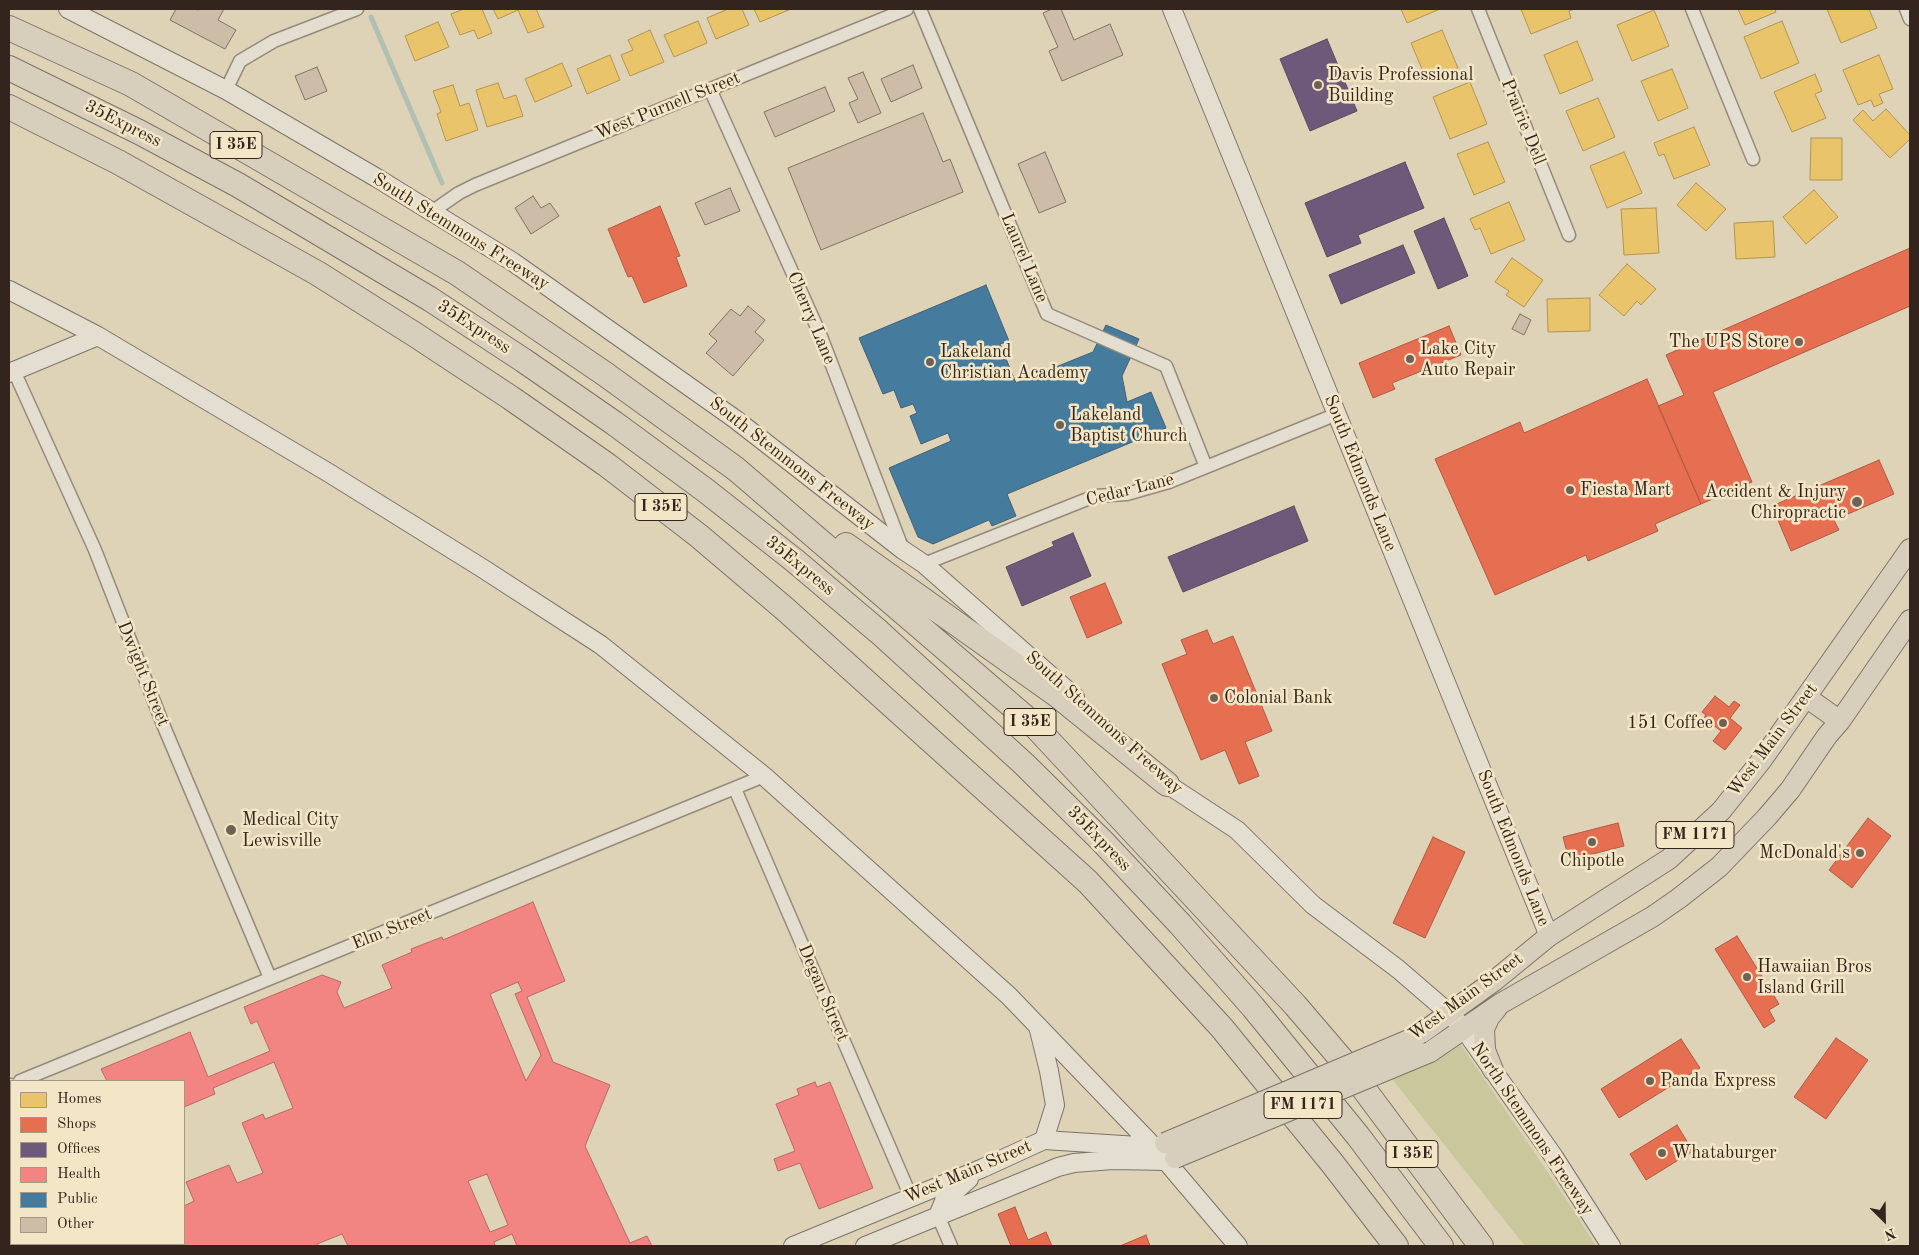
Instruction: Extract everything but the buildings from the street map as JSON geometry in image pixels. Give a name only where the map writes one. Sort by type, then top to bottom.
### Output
[{"type":"highway","name":"I 35E","points":[[9,28],[131,84],[457,273],[605,374],[736,469],[1032,723],[1295,1005],[1343,1061],[1481,1246]]},
{"type":"highway","name":"35Express","points":[[9,68],[139,132],[238,185],[430,299],[614,423],[705,490],[794,560],[879,632],[1024,764],[1110,849],[1180,924],[1252,1007],[1358,1136],[1441,1246]]},
{"type":"highway","name":"I 35E","points":[[9,107],[118,162],[317,273],[503,392],[622,477],[699,536],[785,610],[1088,882],[1222,1028],[1332,1163],[1396,1246]]},
{"type":"highway","points":[[736,469],[1056,695],[1167,784]]},
{"type":"main road","name":"South Stemmons Freeway","points":[[68,9],[226,90],[433,211],[513,262],[735,418],[903,550],[924,564],[1049,672],[1167,784],[1237,830],[1313,905],[1398,969],[1449,1013]]},
{"type":"main road","name":"South Edmonds Lane","points":[[1172,9],[1549,936]]},
{"type":"main road","points":[[9,290],[98,336],[329,473],[601,645],[764,776],[1009,996],[1165,1152],[1238,1246]]},
{"type":"main road","points":[[11,372],[98,336]]},
{"type":"main road","name":"West Main Street","points":[[793,1246],[983,1168],[1044,1140],[1165,1152],[1416,1037],[1494,981],[1549,936],[1669,859],[1720,811],[1761,761],[1910,549]]},
{"type":"main road","name":"West Main Street","points":[[865,1246],[1058,1166],[1165,1152],[1430,1052],[1500,1004],[1652,917],[1719,867],[1790,790],[1910,620]]},
{"type":"main road","points":[[1806,697],[1840,721]]},
{"type":"main road","points":[[1493,1070],[1485,1050],[1484,1029],[1488,1018],[1500,1004]]},
{"type":"main road","name":"North Stemmons Freeway","points":[[1449,1013],[1464,1029],[1554,1157],[1611,1246]]},
{"type":"main road","points":[[1037,1023],[1055,1105],[1044,1140]]},
{"type":"main road","points":[[938,1216],[944,1201],[983,1168]]},
{"type":"street","points":[[226,90],[240,61],[274,41],[357,9]]},
{"type":"street","name":"West Purnell Street","points":[[433,211],[459,193],[476,185],[907,9]]},
{"type":"street","name":"Laurel Lane","points":[[920,9],[1047,314],[1166,366],[1206,467]]},
{"type":"street","name":"Prairie Dell","points":[[1478,9],[1569,235]]},
{"type":"street","points":[[1692,9],[1752,159]]},
{"type":"street","points":[[1906,9],[1910,19]]},
{"type":"street","name":"Cherry Lane","points":[[710,89],[820,334],[903,550]]},
{"type":"street","name":"Dwight Street","points":[[11,372],[95,550],[162,722],[270,978]]},
{"type":"street","name":"Cedar Lane","points":[[924,564],[1095,496],[1127,494],[1169,482],[1337,414]]},
{"type":"street","name":"Elm Street","points":[[22,1080],[764,776]]},
{"type":"street","name":"Degan Street","points":[[735,789],[911,1197]]},
{"type":"street","points":[[938,1216],[951,1246]]},
{"type":"shaded area","points":[[1444,1020],[1596,1246],[1525,1246],[1388,1074]]},
{"type":"waterway","points":[[371,17],[442,183]]},
{"type":"place","name":"Davis Professional Building","points":[[1318,85]]},
{"type":"place","name":"The UPS Store","points":[[1799,342]]},
{"type":"place","name":"Lake City Auto Repair","points":[[1410,359]]},
{"type":"place","name":"Lakeland Christian Academy","points":[[930,362]]},
{"type":"place","name":"Lakeland Baptist Church","points":[[1060,425]]},
{"type":"place","name":"Fiesta Mart","points":[[1570,490]]},
{"type":"place","name":"Accident & Injury Chiropractic","points":[[1857,502]]},
{"type":"place","name":"Colonial Bank","points":[[1214,698]]},
{"type":"place","name":"151 Coffee","points":[[1723,723]]},
{"type":"place","name":"Medical City Lewisville","points":[[231,830]]},
{"type":"place","name":"Chipotle","points":[[1592,842]]},
{"type":"place","name":"McDonald's","points":[[1860,853]]},
{"type":"place","name":"Hawaiian Bros Island Grill","points":[[1747,977]]},
{"type":"place","name":"Panda Express","points":[[1650,1081]]},
{"type":"place","name":"Whataburger","points":[[1662,1153]]}]
